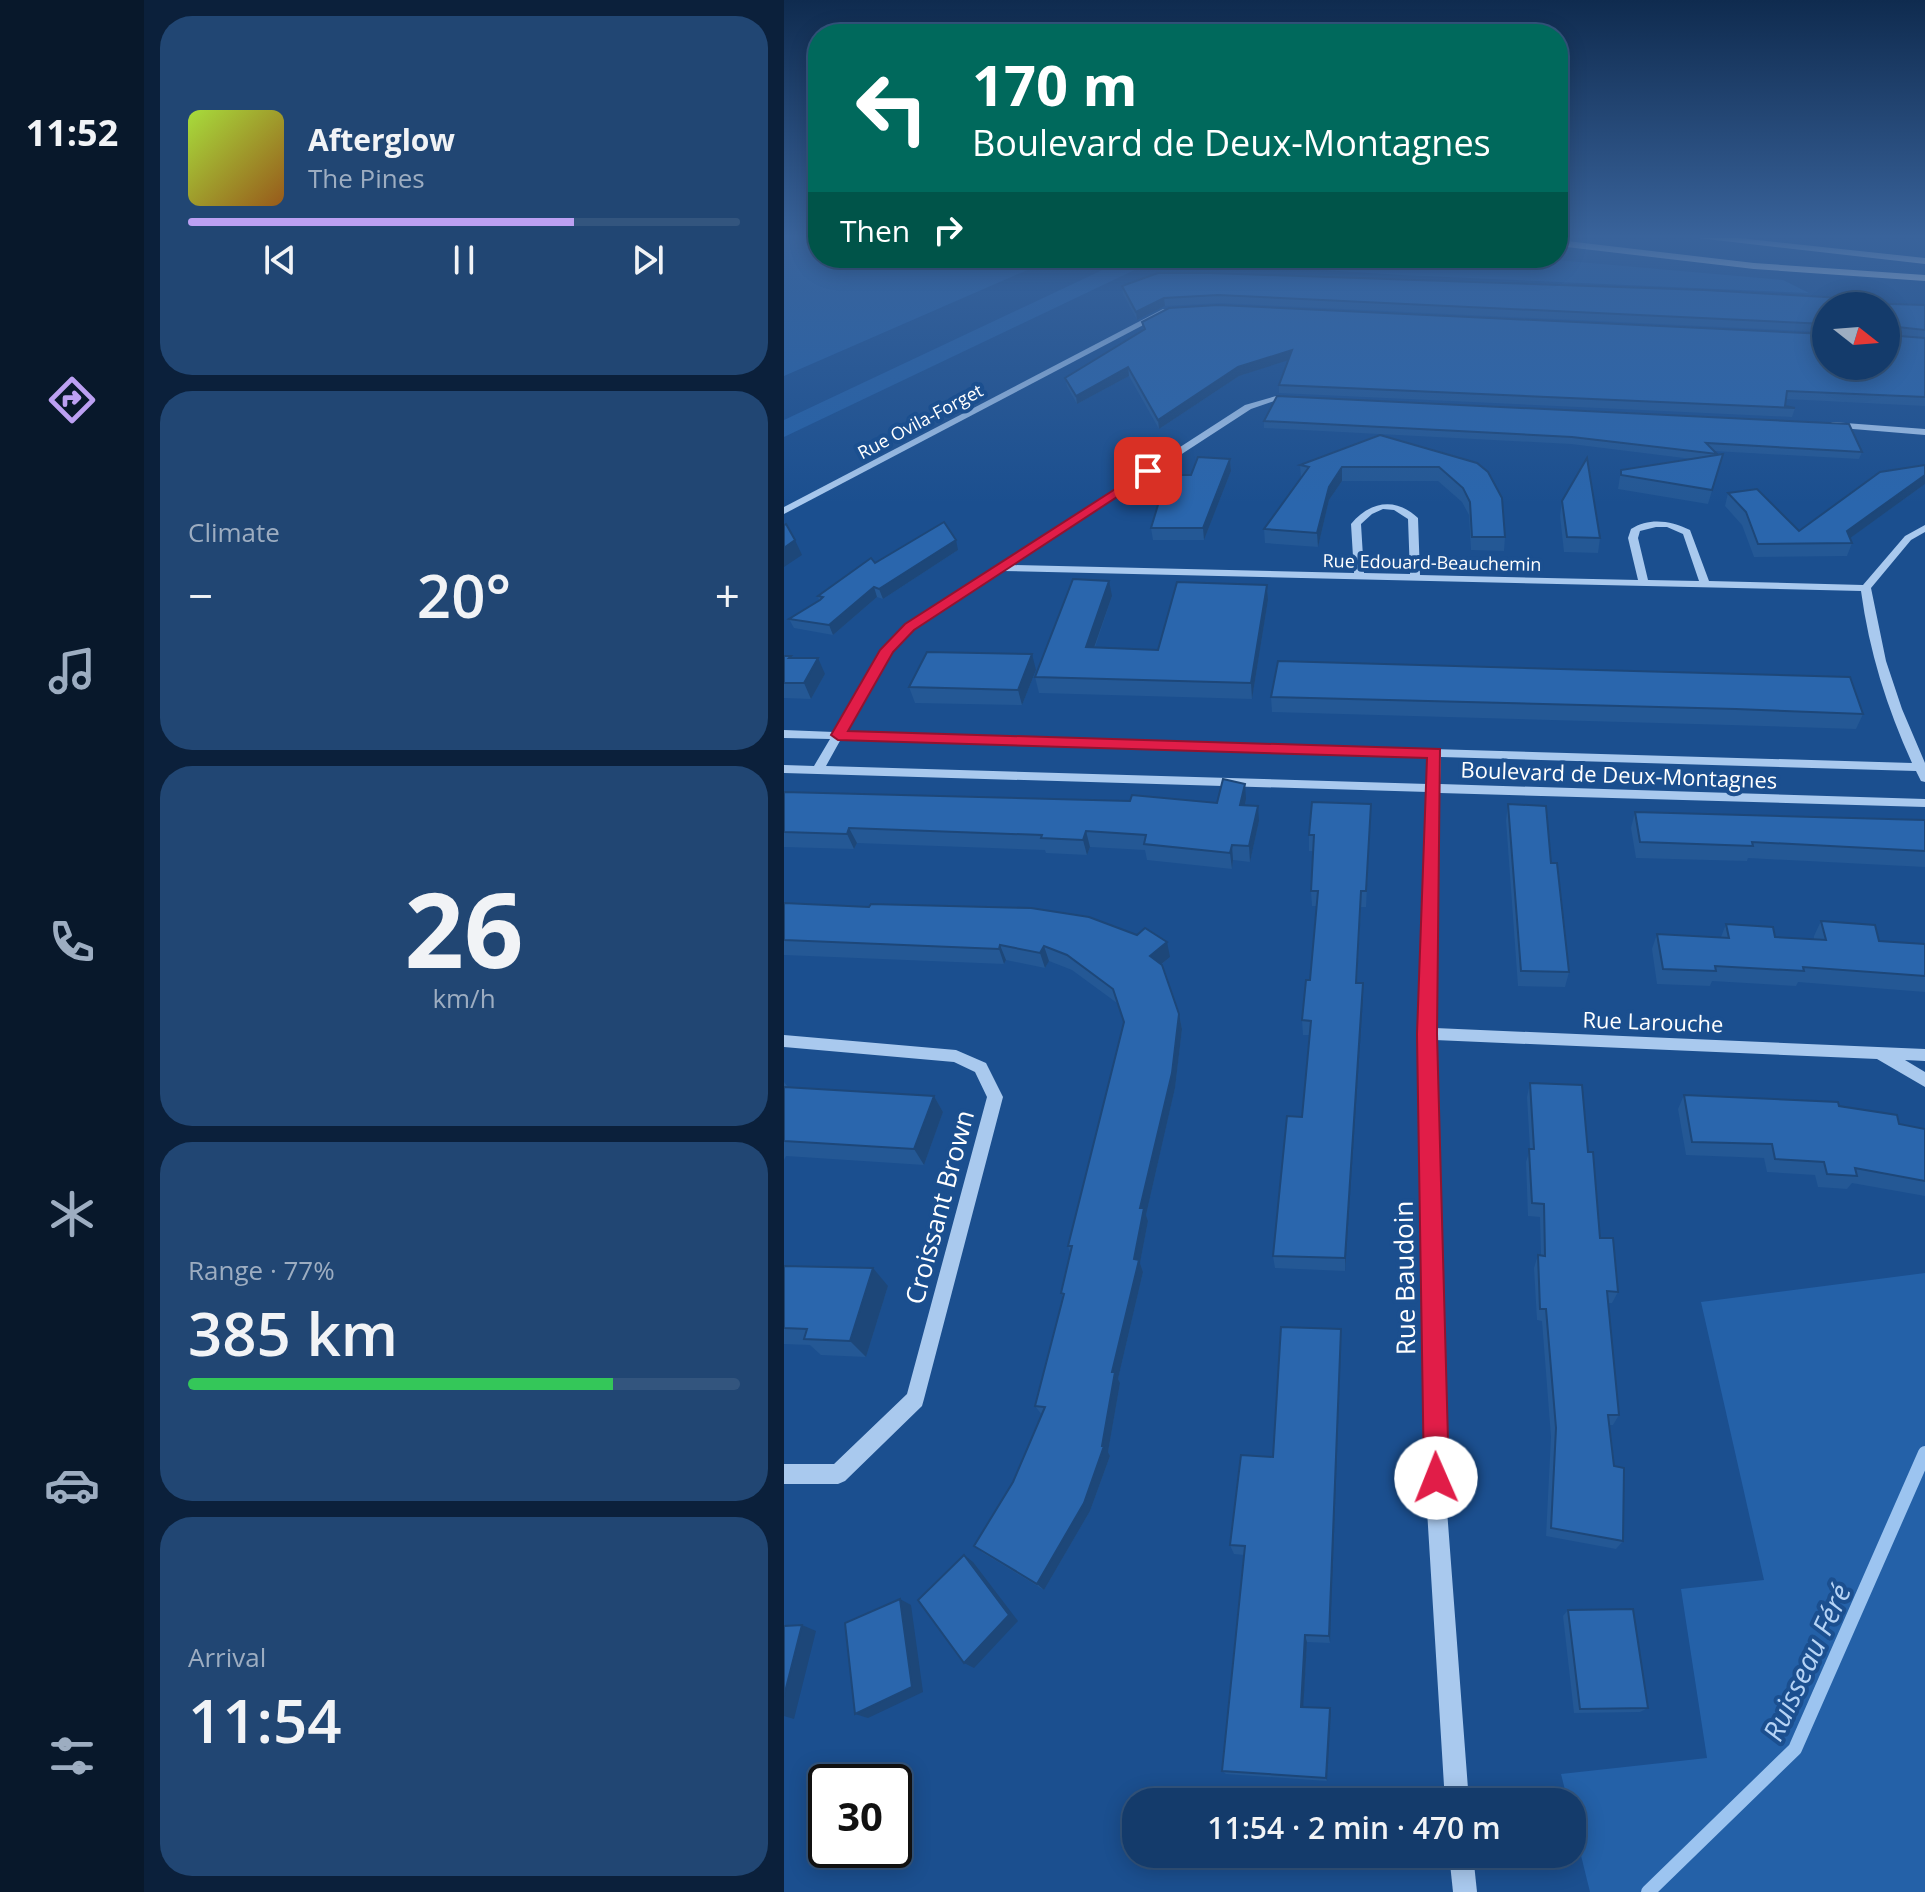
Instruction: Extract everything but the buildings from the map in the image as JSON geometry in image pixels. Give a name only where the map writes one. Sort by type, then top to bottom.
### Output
[{"type":"street","name":"Rue Ovila-Forget","points":[[784,511],[1132,326]]},
{"type":"street","points":[[818,770],[887,650],[909,627],[1248,407],[1276,398],[1307,400]]},
{"type":"street","points":[[1827,424],[1925,432]]},
{"type":"street","points":[[1359,576],[1356,524],[1368,509],[1384,505],[1404,510],[1413,518],[1415,578]]},
{"type":"street","points":[[1644,583],[1633,538],[1636,529],[1655,522],[1668,522],[1687,532],[1705,584]]},
{"type":"street","points":[[1923,770],[1897,714],[1869,617],[1866,588],[1908,538],[1925,528]]},
{"type":"street","name":"Rue Edouard-Beauchemin","points":[[997,568],[1866,588]]},
{"type":"street","name":"Boulevard de Deux-Montagnes","points":[[784,734],[1923,770]]},
{"type":"street","name":"Rue Baudoin","points":[[1435,753],[1427,1034],[1437,1510],[1456,1788]]},
{"type":"street","name":"Boulevard de Deux-Montagnes","points":[[784,769],[1925,803]]},
{"type":"street","name":"Rue Larouche","points":[[1427,1034],[1925,1055]]},
{"type":"street","name":"Croissant Brown","points":[[784,1041],[956,1056],[981,1068],[995,1097],[915,1399],[838,1474],[784,1474]]},
{"type":"street","name":"Rue Larouche","points":[[1877,1052],[1925,1080]]},
{"type":"street","points":[[1462,1868],[1465,1892]]},
{"type":"shaded area","points":[[784,326],[898,326],[784,376]]},
{"type":"shaded area","points":[[983,326],[1016,326],[784,437],[784,420]]},
{"type":"shaded area","points":[[1925,1273],[1925,1892],[1590,1892],[1584,1868],[1586,1788],[1564,1788],[1561,1774],[1707,1758],[1681,1589],[1764,1580],[1701,1302]]},
{"type":"waterway","name":"Ruisseau Féré","points":[[1648,1892],[1795,1749],[1925,1453]]},
{"type":"route","points":[[1148,471],[909,627],[887,650],[838,735],[1435,753],[1436,803],[1427,1034],[1436,1478]]}]
